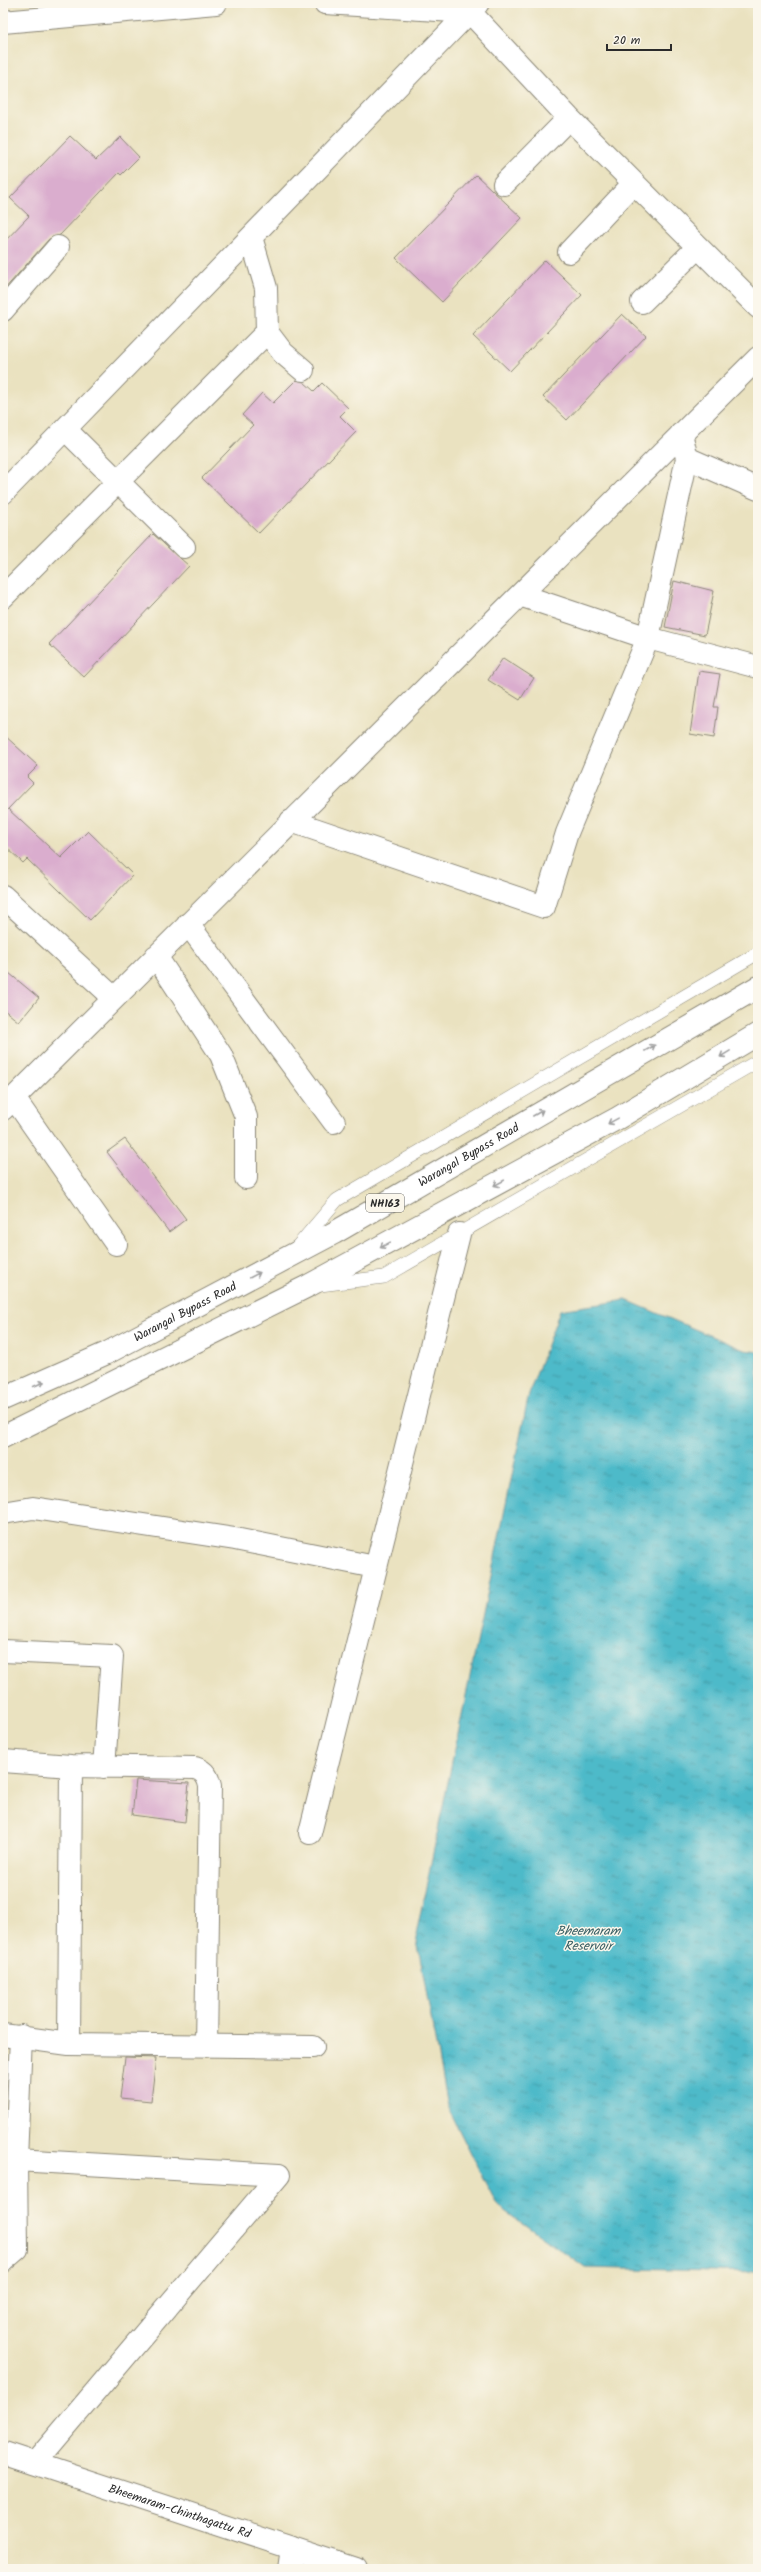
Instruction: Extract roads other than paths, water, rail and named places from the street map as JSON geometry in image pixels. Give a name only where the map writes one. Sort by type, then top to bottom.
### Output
[{"type":"main road","points":[[3,22],[216,3]]},
{"type":"main road","points":[[326,3],[474,7],[569,118],[758,307]]},
{"type":"main road","points":[[3,493],[474,7]]},
{"type":"main road","points":[[504,184],[569,118]]},
{"type":"main road","points":[[569,252],[634,183]]},
{"type":"main road","points":[[251,237],[266,288],[267,332],[283,353],[304,370]]},
{"type":"main road","points":[[3,310],[58,247]]},
{"type":"main road","points":[[642,302],[698,247]]},
{"type":"main road","points":[[3,597],[267,332]]},
{"type":"main road","points":[[116,1244],[8,1104],[681,434],[750,377],[758,358]]},
{"type":"main road","points":[[65,429],[117,483],[184,547]]},
{"type":"main road","points":[[292,821],[544,907],[568,833],[648,638],[687,458],[681,434]]},
{"type":"main road","points":[[687,458],[758,489]]},
{"type":"main road","points":[[520,595],[648,638],[758,667]]},
{"type":"main road","points":[[3,896],[114,998]]},
{"type":"main road","points":[[188,924],[334,1122]]},
{"type":"main road","points":[[156,956],[221,1055],[246,1117],[246,1178]]},
{"type":"main road","name":"Warangal Bypass Road","points":[[3,1399],[107,1353],[290,1256],[758,987]]},
{"type":"main road","points":[[3,1437],[308,1286],[618,1118],[758,1034]]},
{"type":"main road","points":[[310,1833],[459,1234]]},
{"type":"main road","points":[[3,1513],[33,1508],[235,1539],[375,1567]]},
{"type":"main road","points":[[3,1651],[112,1656],[104,1767]]},
{"type":"main road","points":[[3,1761],[71,1766],[195,1768],[202,1770],[208,1777],[210,1786],[206,2046]]},
{"type":"main road","points":[[69,2044],[71,1766]]},
{"type":"main road","points":[[3,2261],[17,2249],[12,2035],[69,2044],[313,2047]]},
{"type":"main road","points":[[16,2160],[279,2175],[35,2463]]},
{"type":"main road","name":"Bheemaram-Chinthagattu Rd","points":[[3,2453],[35,2463],[291,2559],[356,2569]]},
{"type":"lane","points":[[290,1256],[337,1200],[758,953]]},
{"type":"lane","points":[[308,1286],[384,1277],[758,1061]]},
{"type":"water","name":"Bheemaram Reservoir","points":[[626,1300],[744,1350],[758,1352],[758,2272],[585,2268],[496,2204],[447,2106],[416,1935],[529,1394],[560,1310]]}]
